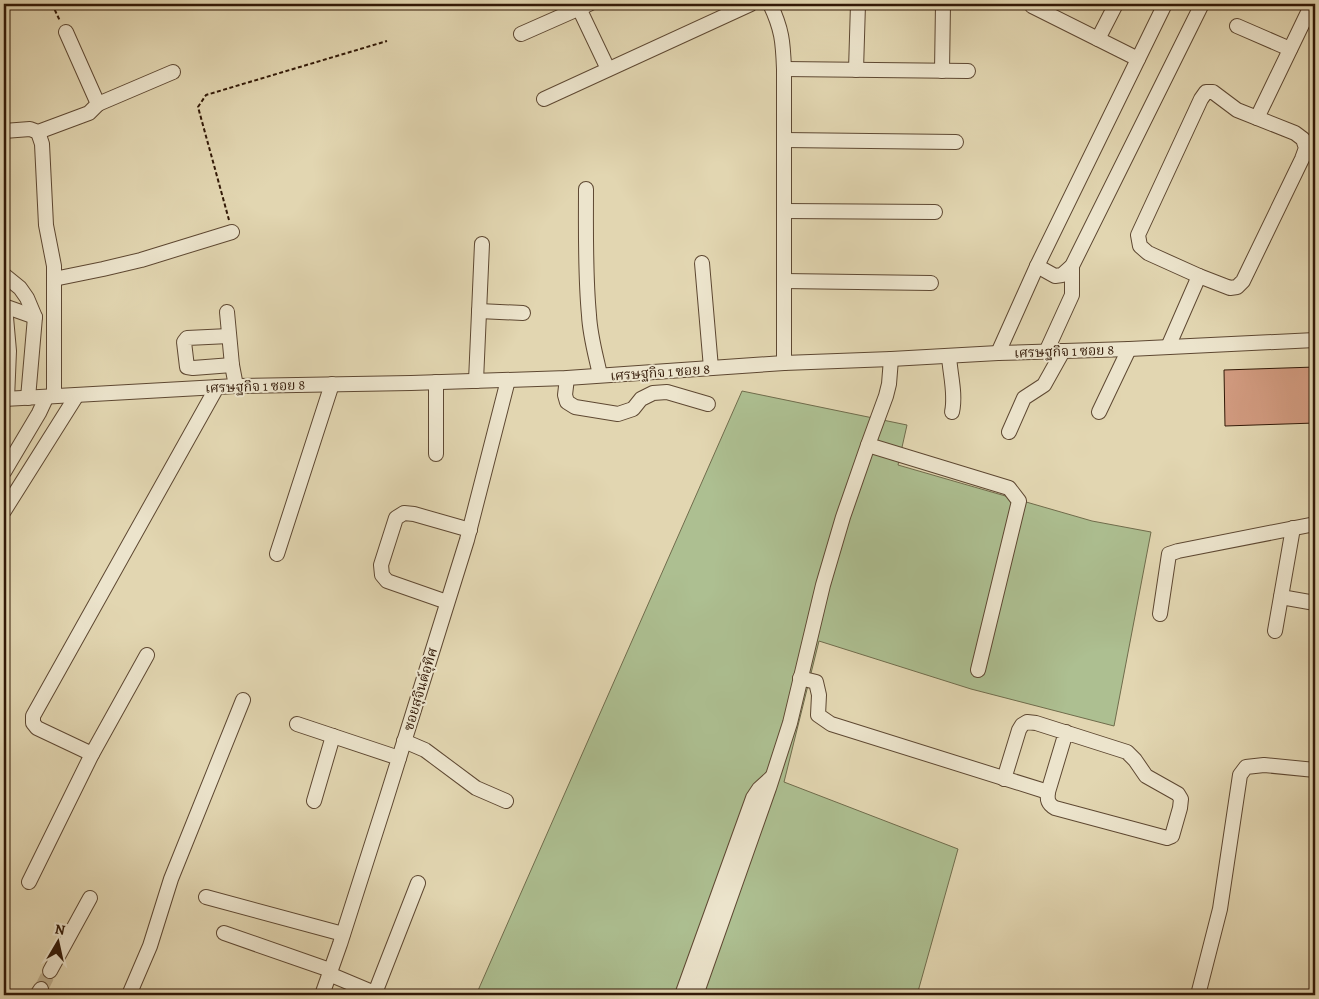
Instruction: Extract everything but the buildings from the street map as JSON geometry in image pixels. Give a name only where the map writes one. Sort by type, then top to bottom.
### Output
[{"type":"street","points":[[544,99],[750,4]]},
{"type":"street","points":[[770,4],[778,20],[782,36],[784,69],[784,363]]},
{"type":"street","points":[[856,70],[858,4]]},
{"type":"street","points":[[942,71],[943,4]]},
{"type":"street","points":[[1098,39],[1116,4]]},
{"type":"street","points":[[998,352],[1037,266],[1165,4]]},
{"type":"street","points":[[1037,266],[1055,276],[1062,275],[1072,266],[1202,4]]},
{"type":"street","points":[[1257,118],[1312,4]]},
{"type":"street","points":[[521,34],[582,5],[608,68]]},
{"type":"street","points":[[1032,6],[1138,58]]},
{"type":"street","points":[[1237,26],[1290,49]]},
{"type":"street","points":[[66,32],[98,104]]},
{"type":"street","points":[[784,69],[968,71]]},
{"type":"street","points":[[4,131],[30,129],[38,132],[89,113],[98,104],[173,72]]},
{"type":"street","points":[[1206,92],[1213,92],[1237,110],[1257,118],[1295,133],[1303,140],[1306,148],[1244,281],[1237,287],[1230,288],[1148,253],[1140,246],[1138,235],[1201,98],[1206,92]]},
{"type":"street","points":[[4,472],[38,413],[50,397],[54,266],[46,225],[42,144],[38,132]]},
{"type":"street","points":[[784,140],[956,142]]},
{"type":"street","points":[[586,189],[589,317],[600,376]]},
{"type":"street","points":[[784,211],[935,212]]},
{"type":"street","points":[[54,278],[141,260],[232,232]]},
{"type":"street","points":[[476,381],[482,244]]},
{"type":"street","points":[[702,262],[711,368]]},
{"type":"street","points":[[1046,352],[1072,295],[1072,266]]},
{"type":"street","points":[[4,275],[20,288],[27,298],[34,317],[28,398]]},
{"type":"street","points":[[1168,347],[1199,276]]},
{"type":"street","points":[[784,281],[931,283]]},
{"type":"street","points":[[6,399],[9,351],[4,306],[34,317]]},
{"type":"street","points":[[479,311],[523,313]]},
{"type":"street","points":[[227,312],[236,386]]},
{"type":"street","points":[[229,336],[188,338],[184,342],[187,367],[232,365]]},
{"type":"street","name":"เศรษฐกิจ 1 ซอย 8","points":[[6,399],[236,386],[567,378],[784,363],[998,352],[1129,349],[1315,340]]},
{"type":"street","points":[[1099,412],[1129,349]]},
{"type":"street","points":[[1009,432],[1024,398],[1044,385],[1063,351]]},
{"type":"street","points":[[949,356],[954,405],[952,412]]},
{"type":"street","points":[[696,995],[790,723],[823,586],[844,517],[886,396],[891,359]]},
{"type":"street","points":[[567,378],[565,395],[567,402],[575,407],[618,414],[633,409],[641,399],[653,393],[667,392],[708,404]]},
{"type":"street","name":"ซอยสุจินต์อุทิศ","points":[[322,995],[343,934],[470,530],[508,380]]},
{"type":"street","points":[[436,382],[436,454]]},
{"type":"street","points":[[277,554],[332,384]]},
{"type":"street","points":[[92,754],[38,728],[33,723],[33,716],[217,387]]},
{"type":"street","points":[[4,512],[76,395]]},
{"type":"street","points":[[868,445],[1009,488],[1019,500],[978,670]]},
{"type":"street","points":[[447,602],[387,581],[382,575],[381,565],[396,518],[404,513],[414,514],[470,530]]},
{"type":"street","points":[[1160,614],[1169,554],[1315,524]]},
{"type":"street","points":[[1275,631],[1293,528]]},
{"type":"street","points":[[1281,597],[1315,603]]},
{"type":"street","points":[[29,882],[92,754],[147,655]]},
{"type":"street","points":[[800,678],[816,682],[819,695],[818,715],[831,724],[1048,792]]},
{"type":"street","points":[[129,995],[150,946],[171,879],[243,700]]},
{"type":"street","points":[[1004,779],[1019,730],[1027,722],[1036,723],[1066,732],[1127,752],[1146,776],[1178,794],[1181,800],[1180,808],[1175,831],[1172,836],[1167,838],[1055,808],[1050,805],[1048,792],[1066,732]]},
{"type":"street","points":[[297,724],[399,758]]},
{"type":"street","points":[[314,801],[333,736]]},
{"type":"street","points":[[404,741],[425,750],[476,788],[506,801]]},
{"type":"street","points":[[1198,995],[1220,909],[1240,775],[1246,767],[1264,765],[1315,770]]},
{"type":"street","points":[[682,995],[753,798],[759,788],[773,776]]},
{"type":"street","points":[[224,933],[330,972],[370,993],[418,883]]},
{"type":"street","points":[[206,897],[343,934]]},
{"type":"street","points":[[50,970],[90,898]]},
{"type":"path","points":[[52,4],[66,32]]},
{"type":"path","points":[[232,232],[198,107],[206,95],[387,41]]},
{"type":"green space","points":[[742,391],[907,425],[898,465],[1092,521],[1151,532],[1114,726],[971,689],[819,641],[784,782],[958,849],[917,995],[476,995]]},
{"type":"tunnel","points":[[41,989],[50,971]]}]
